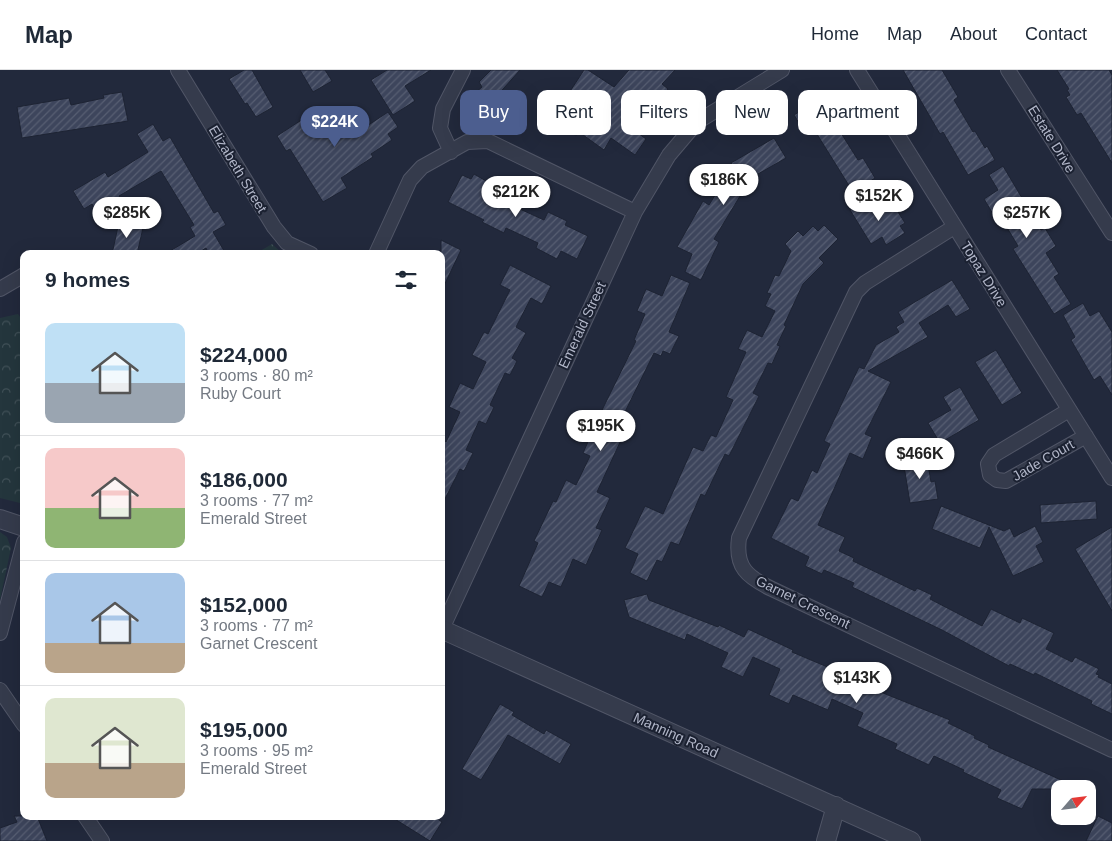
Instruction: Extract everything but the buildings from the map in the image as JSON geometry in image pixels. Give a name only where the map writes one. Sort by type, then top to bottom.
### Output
[{"type":"street","name":"Elizabeth Street","points":[[178,70],[274,227],[287,243],[302,250]]},
{"type":"street","points":[[451,152],[440,128],[443,109],[463,70]]},
{"type":"street","name":"Emerald Street","points":[[445,622],[634,212],[669,155],[697,122],[782,70]]},
{"type":"street","name":"Topaz Drive","points":[[856,70],[1112,478]]},
{"type":"street","name":"Estate Drive","points":[[1008,70],[1112,233]]},
{"type":"street","points":[[378,250],[410,180],[422,167],[467,142],[488,141],[634,212]]},
{"type":"street","name":"Garnet Crescent","points":[[954,226],[865,283],[856,292],[739,538],[737,551],[742,568],[764,585],[1112,750]]},
{"type":"street","points":[[0,289],[20,277]]},
{"type":"street","name":"Jade Court","points":[[1069,410],[994,455],[988,464],[990,475],[997,480],[1006,481],[1086,436]]},
{"type":"street","points":[[0,519],[20,526]]},
{"type":"street","points":[[0,633],[20,557]]},
{"type":"street","name":"Manning Road","points":[[445,630],[911,841]]},
{"type":"street","points":[[0,690],[20,720]]},
{"type":"street","points":[[826,841],[836,806]]},
{"type":"street","points":[[88,820],[102,841]]},
{"type":"green space","points":[[272,244],[279,250],[262,250]]},
{"type":"green space","points":[[18,314],[20,317],[20,503],[0,498],[0,318]]},
{"type":"green space","points":[[0,532],[7,537],[11,548],[0,600]]}]
